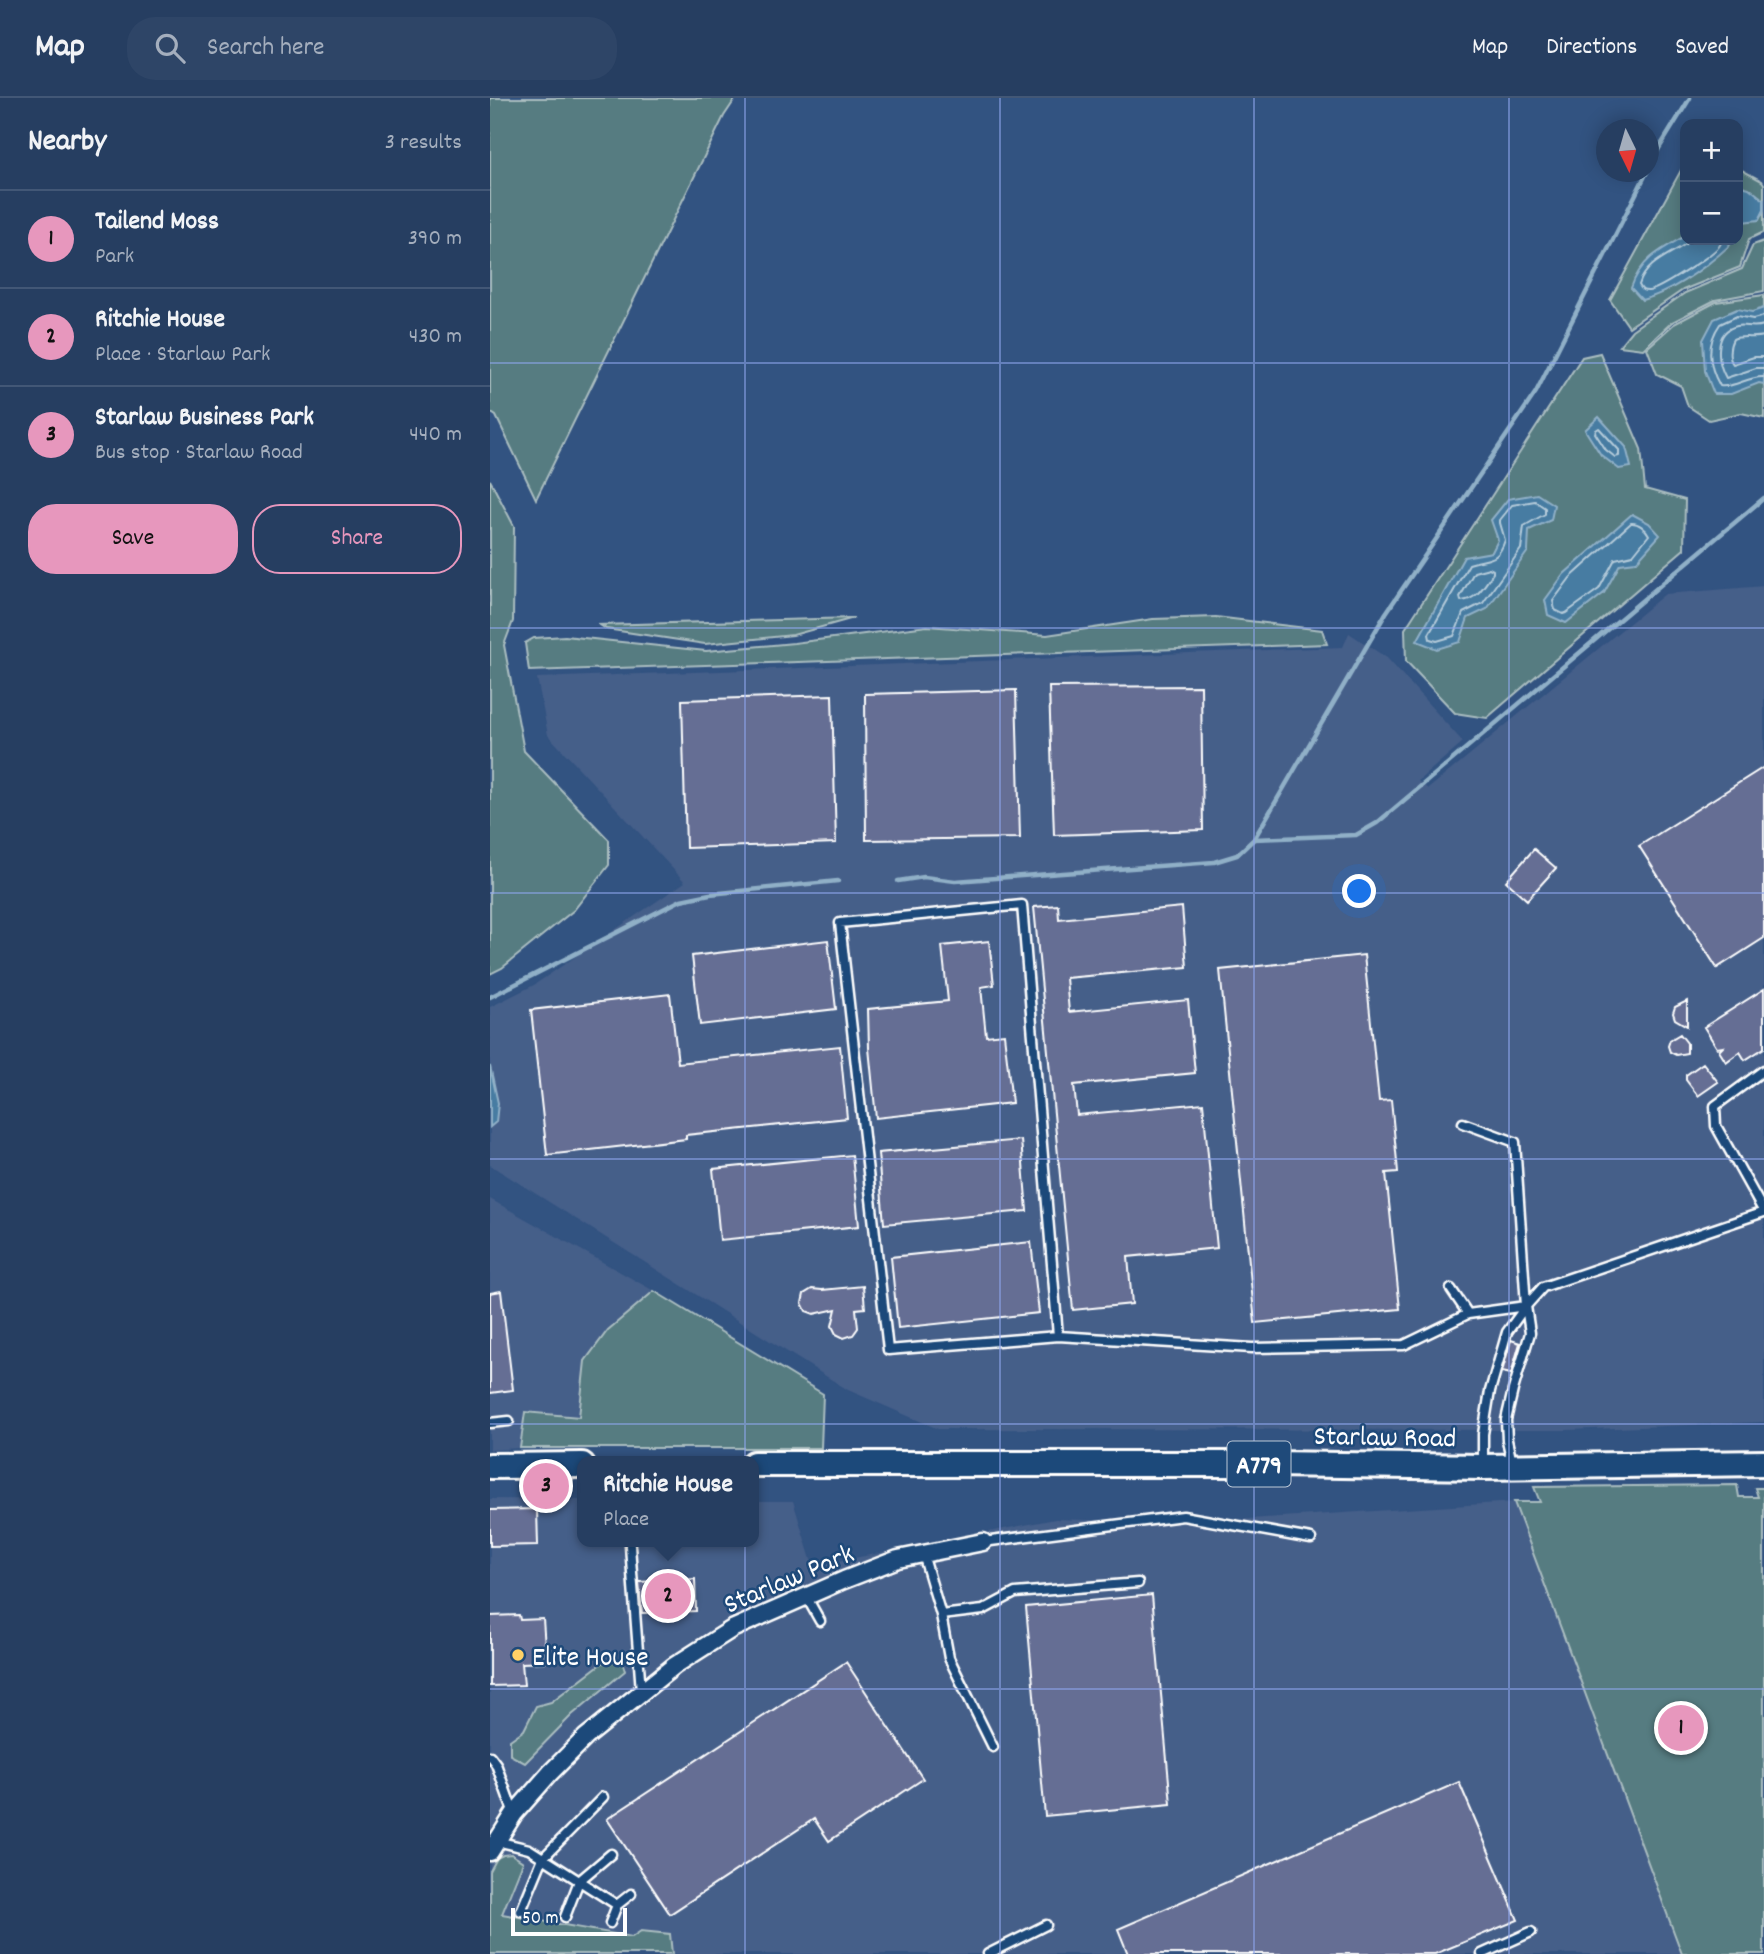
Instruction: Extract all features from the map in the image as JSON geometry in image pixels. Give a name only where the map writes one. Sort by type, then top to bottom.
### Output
[{"type":"main road","name":"Starlaw Road","points":[[759,1464],[1271,1464],[1483,1467],[1764,1463]]},
{"type":"main road","points":[[490,1466],[577,1465]]},
{"type":"street","name":"Starlaw Park","points":[[494,1846],[514,1814],[586,1737],[674,1666],[732,1629],[898,1559],[983,1542]]},
{"type":"lane","points":[[1058,1336],[1022,905],[840,923],[888,1350],[1058,1336],[1252,1348],[1404,1345],[1468,1314],[1526,1306]]},
{"type":"lane","points":[[1483,1467],[1483,1434],[1490,1391],[1507,1332],[1543,1287],[1764,1212],[1716,1126],[1715,1106],[1764,1070]]},
{"type":"lane","points":[[1463,1123],[1515,1142],[1530,1334],[1506,1420],[1512,1466]]},
{"type":"lane","points":[[1451,1289],[1468,1314]]},
{"type":"lane","points":[[490,1423],[509,1421]]},
{"type":"lane","points":[[983,1542],[1182,1517],[1311,1539]]},
{"type":"lane","points":[[630,1547],[641,1691]]},
{"type":"lane","points":[[923,1554],[941,1615],[949,1658],[993,1747]]},
{"type":"lane","points":[[941,1615],[983,1610],[1015,1593],[1138,1583]]},
{"type":"lane","points":[[806,1596],[820,1621]]},
{"type":"lane","points":[[490,1756],[496,1764],[514,1814]]},
{"type":"lane","points":[[521,1911],[543,1858],[603,1797]]},
{"type":"lane","points":[[494,1846],[529,1849],[617,1905]]},
{"type":"lane","points":[[565,1917],[579,1881],[611,1854]]},
{"type":"lane","points":[[610,1923],[617,1905],[631,1894]]},
{"type":"lane","points":[[988,1954],[1046,1925]]},
{"type":"lane","points":[[1482,1954],[1531,1932]]},
{"type":"shaded area","points":[[1764,586],[1764,1422],[1568,1430],[938,1429],[848,1390],[490,1165],[490,1007],[534,985],[685,882],[548,735],[537,678],[1343,647],[1349,633],[1387,658],[1463,742],[1418,781],[1428,789],[1665,594]]},
{"type":"shaded area","points":[[490,1199],[654,1291],[608,1330],[585,1361],[579,1417],[525,1412],[520,1448],[490,1450]]},
{"type":"shaded area","points":[[490,1499],[577,1500],[577,1547],[759,1547],[759,1501],[793,1501],[813,1566],[1055,1519],[1187,1523],[1514,1502],[1682,1954],[490,1954]]},
{"type":"green space","points":[[490,98],[736,98],[724,116],[536,499],[496,416],[490,412]]},
{"type":"green space","points":[[1743,171],[1762,181],[1764,232],[1749,239],[1740,267],[1683,290],[1629,327],[1610,300],[1680,172],[1680,245],[1743,245]]},
{"type":"green space","points":[[1764,241],[1764,291],[1715,300],[1672,322],[1643,349],[1619,346],[1632,330],[1685,293],[1742,269],[1753,245]]},
{"type":"green space","points":[[1764,295],[1764,418],[1741,413],[1709,420],[1688,406],[1681,386],[1657,374],[1647,348],[1674,324],[1716,302]]},
{"type":"green space","points":[[1600,353],[1641,449],[1645,489],[1685,500],[1684,549],[1487,718],[1455,713],[1406,661],[1405,629],[1582,357]]},
{"type":"green space","points":[[490,480],[514,526],[513,621],[504,645],[524,751],[609,840],[609,865],[574,910],[502,968],[490,974]]},
{"type":"green space","points":[[1216,617],[1322,630],[1327,644],[529,671],[525,643],[534,638],[565,636],[706,651],[927,626],[1047,635],[1153,619]]},
{"type":"green space","points":[[854,618],[793,635],[705,644],[606,629],[600,625]]},
{"type":"green space","points":[[654,1291],[823,1394],[821,1448],[520,1448],[525,1412],[579,1417],[585,1361],[608,1330]]},
{"type":"green space","points":[[1737,1485],[1739,1497],[1758,1497],[1755,1488],[1764,1488],[1764,1954],[1682,1954],[1514,1502],[1540,1502],[1534,1487]]},
{"type":"green space","points":[[622,1661],[625,1671],[572,1715],[525,1763],[510,1755],[510,1740],[524,1730],[536,1706],[551,1702],[602,1663]]},
{"type":"green space","points":[[511,1854],[523,1862],[502,1914],[632,1937],[641,1931],[670,1934],[672,1954],[490,1954],[490,1871],[497,1858]]},
{"type":"water","points":[[1743,186],[1764,200],[1764,210],[1759,220],[1743,222]]},
{"type":"water","points":[[1680,239],[1680,245],[1730,245],[1689,278],[1642,300],[1631,288],[1646,262]]},
{"type":"water","points":[[1764,308],[1764,384],[1759,383],[1731,394],[1714,394],[1705,371],[1703,340],[1714,319],[1737,309],[1752,312]]},
{"type":"water","points":[[1599,417],[1626,447],[1631,467],[1619,469],[1601,455],[1585,430]]},
{"type":"water","points":[[1537,494],[1554,505],[1551,520],[1529,530],[1528,551],[1487,609],[1468,618],[1460,642],[1437,649],[1417,641],[1464,557],[1492,552],[1498,540],[1491,520],[1508,499]]},
{"type":"water","points":[[1632,514],[1649,523],[1660,535],[1636,562],[1620,564],[1604,593],[1566,623],[1548,615],[1545,600],[1564,574]]},
{"type":"water","points":[[490,1066],[498,1103],[496,1122],[490,1127]]},
{"type":"building","points":[[1201,686],[1203,830],[1054,835],[1049,687]]},
{"type":"building","points":[[1016,690],[1020,838],[866,840],[865,694]]},
{"type":"building","points":[[832,695],[836,843],[686,848],[682,700]]},
{"type":"building","points":[[1764,767],[1764,938],[1717,968],[1639,846]]},
{"type":"building","points":[[1534,849],[1556,868],[1527,900],[1506,881]]},
{"type":"building","points":[[1058,905],[1059,919],[1182,907],[1187,967],[1066,978],[1069,1012],[1188,1000],[1195,1073],[1074,1085],[1077,1115],[1203,1103],[1217,1248],[1128,1257],[1132,1304],[1073,1310],[1034,907]]},
{"type":"building","points":[[828,940],[836,1009],[700,1025],[692,956]]},
{"type":"building","points":[[989,941],[994,985],[981,987],[986,1036],[1004,1034],[1012,1103],[876,1118],[868,1009],[948,1001],[942,946]]},
{"type":"building","points":[[1364,955],[1379,1101],[1391,1100],[1398,1172],[1386,1173],[1400,1309],[1255,1323],[1220,970]]},
{"type":"building","points":[[1764,989],[1764,1048],[1745,1060],[1740,1052],[1726,1062],[1719,1051],[1723,1047],[1717,1048],[1704,1027]]},
{"type":"building","points":[[670,994],[678,1063],[840,1046],[847,1118],[686,1135],[686,1139],[547,1155],[531,1010]]},
{"type":"building","points":[[1687,1001],[1687,1026],[1675,1019],[1673,1013],[1675,1007]]},
{"type":"building","points":[[1680,1034],[1687,1043],[1687,1053],[1676,1055],[1670,1052],[1668,1046],[1670,1040]]},
{"type":"building","points":[[1703,1063],[1718,1082],[1698,1096],[1686,1080],[1686,1075]]},
{"type":"building","points":[[1021,1140],[1027,1211],[884,1224],[878,1153]]},
{"type":"building","points":[[852,1155],[859,1226],[720,1240],[713,1169]]},
{"type":"building","points":[[1031,1242],[1039,1313],[898,1328],[891,1257]]},
{"type":"building","points":[[863,1286],[865,1308],[856,1309],[858,1328],[853,1335],[844,1338],[836,1334],[832,1326],[836,1309],[814,1314],[806,1311],[802,1303],[804,1294],[812,1289]]},
{"type":"building","points":[[501,1291],[513,1390],[490,1393],[490,1293]]},
{"type":"building","points":[[1511,1340],[1520,1343],[1511,1374],[1502,1372]]},
{"type":"building","points":[[537,1509],[538,1545],[490,1546],[490,1510]]},
{"type":"building","points":[[695,1579],[696,1611],[642,1613],[639,1582]]},
{"type":"building","points":[[1152,1595],[1171,1804],[1045,1816],[1026,1607]]},
{"type":"building","name":"Elite House","points":[[519,1615],[520,1620],[543,1619],[546,1662],[522,1663],[524,1685],[490,1686],[490,1616]]},
{"type":"building","points":[[846,1662],[923,1779],[829,1841],[814,1819],[670,1914],[607,1819]]},
{"type":"building","points":[[1459,1782],[1518,1920],[1435,1954],[1128,1954],[1118,1929]]},
{"type":"waterway","points":[[1659,148],[1690,98]]},
{"type":"waterway","points":[[1254,839],[1386,613],[1536,392],[1642,182]]},
{"type":"waterway","points":[[898,881],[924,877],[955,881],[1214,862],[1237,855],[1254,839],[1356,835],[1377,823],[1764,498]]},
{"type":"waterway","points":[[490,997],[681,900],[710,894],[838,881]]},
{"type":"place","name":"Starlaw Business Park","points":[[546,1486]]},
{"type":"place","name":"Ritchie House","points":[[668,1596]]},
{"type":"place","name":"Elite House","points":[[518,1655]]},
{"type":"place","name":"Tailend Moss","points":[[1681,1728]]}]
